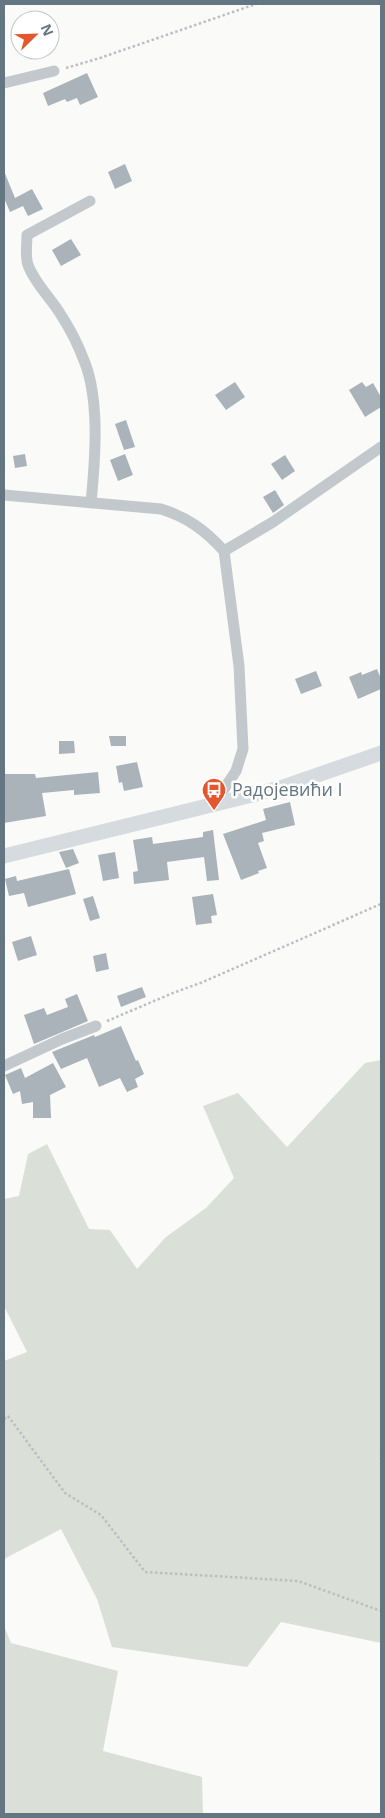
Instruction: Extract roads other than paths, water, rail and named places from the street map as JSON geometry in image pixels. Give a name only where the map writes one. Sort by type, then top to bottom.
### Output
[{"type":"main road","points":[[4,856],[280,788],[381,754]]},
{"type":"street","points":[[4,83],[54,71]]},
{"type":"street","points":[[90,201],[27,234],[27,263],[61,315],[85,364],[90,384],[94,430],[94,467],[91,503]]},
{"type":"street","points":[[224,551],[273,522],[381,447]]},
{"type":"street","points":[[4,495],[151,508],[172,513],[202,529],[224,551],[239,666],[243,749],[236,771],[220,795],[218,804]]},
{"type":"street","points":[[4,1066],[62,1039],[96,1026]]},
{"type":"place","name":"Радојевићи I","points":[[214,811]]}]
